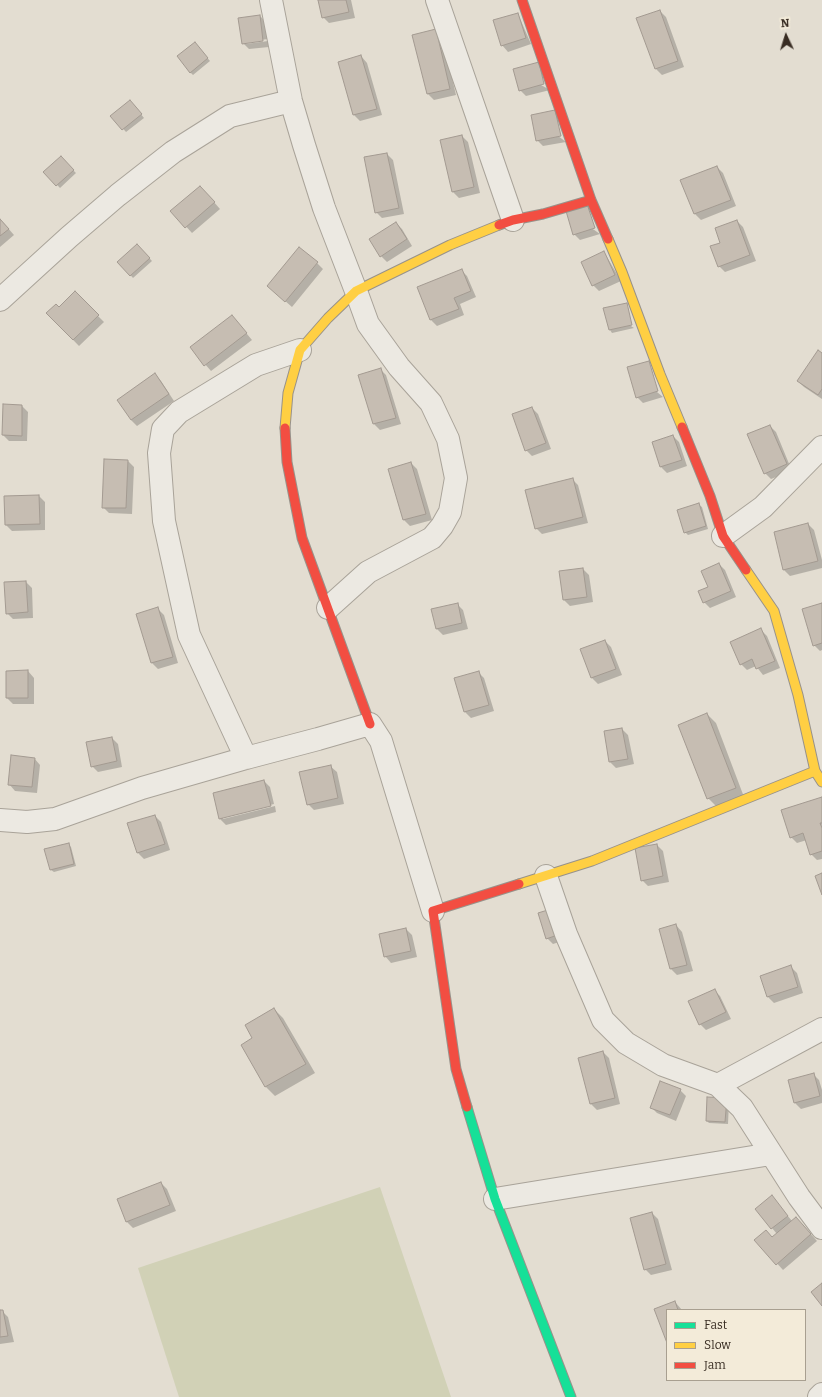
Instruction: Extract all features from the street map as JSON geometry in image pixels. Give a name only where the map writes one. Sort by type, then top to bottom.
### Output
[{"type":"street","points":[[271,0],[291,101],[304,146],[324,208],[368,324],[399,367],[431,403],[448,439],[456,478],[450,512],[442,526],[432,538],[368,572],[328,608]]},
{"type":"street","points":[[437,0],[513,220]]},
{"type":"street","points":[[433,911],[592,861],[819,775],[774,610],[724,536],[710,496],[660,374],[622,272],[591,200],[522,0]]},
{"type":"street","points":[[0,300],[68,237],[173,152],[230,116],[291,101]]},
{"type":"street","points":[[571,1397],[495,1199],[456,1069],[433,911],[381,741],[370,724],[302,538],[287,462],[285,427],[288,393],[300,350],[328,318],[356,291],[450,245],[513,220],[543,214],[591,200]]},
{"type":"street","points":[[246,758],[190,635],[164,521],[159,453],[163,429],[179,412],[256,365],[300,350]]},
{"type":"street","points":[[724,536],[763,507],[822,447]]},
{"type":"street","points":[[0,820],[27,822],[55,819],[142,788],[370,724]]},
{"type":"street","points":[[546,876],[566,934],[603,1020],[626,1043],[663,1065],[718,1085],[742,1108],[799,1197],[822,1228]]},
{"type":"street","points":[[718,1085],[822,1030]]},
{"type":"street","points":[[495,1199],[771,1154]]},
{"type":"street","points":[[819,1397],[822,1394]]},
{"type":"green space","points":[[380,1187],[451,1397],[179,1397],[138,1268]]},
{"type":"building","points":[[318,0],[346,0],[349,12],[322,18]]},
{"type":"building","points":[[660,10],[678,61],[655,69],[636,18]]},
{"type":"building","points":[[518,13],[526,38],[501,46],[493,20]]},
{"type":"building","points":[[260,15],[263,41],[242,44],[238,18]]},
{"type":"building","points":[[436,29],[450,89],[427,94],[412,35]]},
{"type":"building","points":[[195,42],[208,58],[190,73],[177,56]]},
{"type":"building","points":[[361,55],[377,109],[353,115],[338,62]]},
{"type":"building","points":[[539,62],[544,84],[519,91],[513,69]]},
{"type":"building","points":[[130,100],[142,114],[122,130],[110,116]]},
{"type":"building","points":[[555,110],[561,136],[536,141],[531,115]]},
{"type":"building","points":[[462,135],[474,187],[452,192],[440,140]]},
{"type":"building","points":[[387,153],[399,208],[375,213],[364,157]]},
{"type":"building","points":[[61,156],[74,170],[56,186],[43,172]]},
{"type":"building","points":[[717,166],[731,200],[694,214],[680,180]]},
{"type":"building","points":[[200,186],[215,202],[185,228],[170,211]]},
{"type":"building","points":[[587,204],[595,228],[573,235],[566,211]]},
{"type":"building","points":[[0,219],[9,229],[0,236]]},
{"type":"building","points":[[737,220],[750,255],[718,267],[710,246],[720,243],[715,228]]},
{"type":"building","points":[[396,222],[407,239],[380,257],[369,239]]},
{"type":"building","points":[[137,244],[150,258],[130,276],[117,262]]},
{"type":"building","points":[[299,247],[318,262],[285,302],[267,286]]},
{"type":"building","points":[[604,251],[615,275],[592,286],[581,262]]},
{"type":"building","points":[[462,269],[471,291],[454,298],[459,309],[430,320],[417,287]]},
{"type":"building","points":[[75,291],[99,315],[73,340],[46,313],[56,304],[59,307]]},
{"type":"building","points":[[627,303],[632,325],[609,330],[603,308]]},
{"type":"building","points":[[232,315],[247,333],[204,366],[190,347]]},
{"type":"building","points":[[818,350],[822,353],[822,389],[818,395],[797,381]]},
{"type":"building","points":[[649,361],[658,391],[636,398],[627,367]]},
{"type":"building","points":[[381,368],[396,418],[373,424],[358,375]]},
{"type":"building","points":[[155,373],[169,394],[131,420],[117,400]]},
{"type":"building","points":[[3,404],[22,405],[22,436],[2,435]]},
{"type":"building","points":[[532,407],[546,443],[525,451],[512,414]]},
{"type":"building","points":[[770,425],[787,464],[764,474],[747,434]]},
{"type":"building","points":[[673,435],[682,460],[660,467],[652,442]]},
{"type":"building","points":[[104,459],[128,460],[126,508],[102,508]]},
{"type":"building","points":[[411,462],[426,514],[403,520],[388,469]]},
{"type":"building","points":[[573,478],[583,517],[535,529],[525,490]]},
{"type":"building","points":[[39,495],[40,524],[5,525],[4,496]]},
{"type":"building","points":[[699,503],[706,526],[684,533],[677,510]]},
{"type":"building","points":[[808,523],[818,561],[783,570],[774,532]]},
{"type":"building","points":[[719,563],[731,591],[703,603],[698,591],[708,587],[701,571]]},
{"type":"building","points":[[583,568],[587,597],[563,600],[559,571]]},
{"type":"building","points":[[26,581],[28,612],[6,614],[4,582]]},
{"type":"building","points":[[458,603],[462,623],[436,629],[431,609]]},
{"type":"building","points":[[822,603],[822,643],[813,646],[802,609]]},
{"type":"building","points":[[158,607],[173,657],[151,663],[136,614]]},
{"type":"building","points":[[761,628],[775,661],[756,669],[752,659],[740,665],[730,642]]},
{"type":"building","points":[[605,640],[616,669],[591,678],[580,649]]},
{"type":"building","points":[[28,670],[28,698],[6,698],[6,671]]},
{"type":"building","points":[[479,671],[489,705],[464,712],[454,678]]},
{"type":"building","points":[[707,713],[736,788],[707,799],[678,725]]},
{"type":"building","points":[[622,728],[628,759],[609,762],[604,731]]},
{"type":"building","points":[[112,737],[117,761],[91,767],[86,742]]},
{"type":"building","points":[[11,755],[35,758],[32,787],[8,785]]},
{"type":"building","points":[[331,765],[338,798],[307,805],[299,772]]},
{"type":"building","points":[[264,780],[271,806],[219,819],[213,793]]},
{"type":"building","points":[[822,797],[822,823],[820,823],[822,828],[822,851],[810,855],[803,833],[790,838],[781,810]]},
{"type":"building","points":[[155,815],[165,844],[137,853],[127,823]]},
{"type":"building","points":[[69,843],[74,864],[50,870],[44,849]]},
{"type":"building","points":[[657,844],[663,876],[641,881],[635,848]]},
{"type":"building","points":[[822,873],[822,895],[815,876]]},
{"type":"building","points":[[564,905],[572,930],[546,939],[538,913]]},
{"type":"building","points":[[676,924],[687,965],[670,969],[659,929]]},
{"type":"building","points":[[406,928],[411,951],[384,957],[379,934]]},
{"type":"building","points":[[791,965],[798,987],[767,997],[760,976]]},
{"type":"building","points":[[715,989],[726,1012],[699,1025],[688,1001]]},
{"type":"building","points":[[274,1008],[306,1064],[265,1087],[241,1045],[252,1038],[245,1025]]},
{"type":"building","points":[[603,1051],[615,1098],[590,1104],[578,1058]]},
{"type":"building","points":[[814,1073],[820,1096],[794,1103],[788,1080]]},
{"type":"building","points":[[660,1081],[681,1089],[670,1115],[650,1108]]},
{"type":"building","points":[[707,1097],[727,1098],[725,1122],[706,1121]]},
{"type":"building","points":[[161,1182],[170,1205],[126,1222],[117,1199]]},
{"type":"building","points":[[772,1195],[788,1216],[771,1229],[755,1209]]},
{"type":"building","points":[[652,1212],[666,1264],[644,1270],[630,1218]]},
{"type":"building","points":[[796,1217],[811,1234],[776,1265],[754,1240],[766,1230],[772,1237]]},
{"type":"building","points":[[822,1283],[822,1306],[811,1292]]},
{"type":"building","points":[[675,1301],[678,1309],[666,1309],[666,1340],[654,1309]]},
{"type":"building","points":[[0,1310],[3,1310],[8,1336],[0,1337]]},
{"type":"traffic: fast","points":[[467,1107],[495,1199],[571,1397]]},
{"type":"traffic: slow","points":[[285,428],[288,393],[300,350],[328,318],[356,291],[450,245],[499,225]]},
{"type":"traffic: slow","points":[[608,239],[682,427]]},
{"type":"traffic: slow","points":[[746,570],[774,611],[798,695],[815,771]]},
{"type":"traffic: slow","points":[[519,884],[592,861],[815,771],[822,782]]},
{"type":"traffic: jam","points":[[522,0],[591,200],[608,239]]},
{"type":"traffic: jam","points":[[499,225],[591,200]]},
{"type":"traffic: jam","points":[[682,427],[710,496],[723,536],[746,570]]},
{"type":"traffic: jam","points":[[285,428],[287,462],[302,538],[370,724]]},
{"type":"traffic: jam","points":[[467,1107],[456,1069],[433,911],[519,884]]}]
